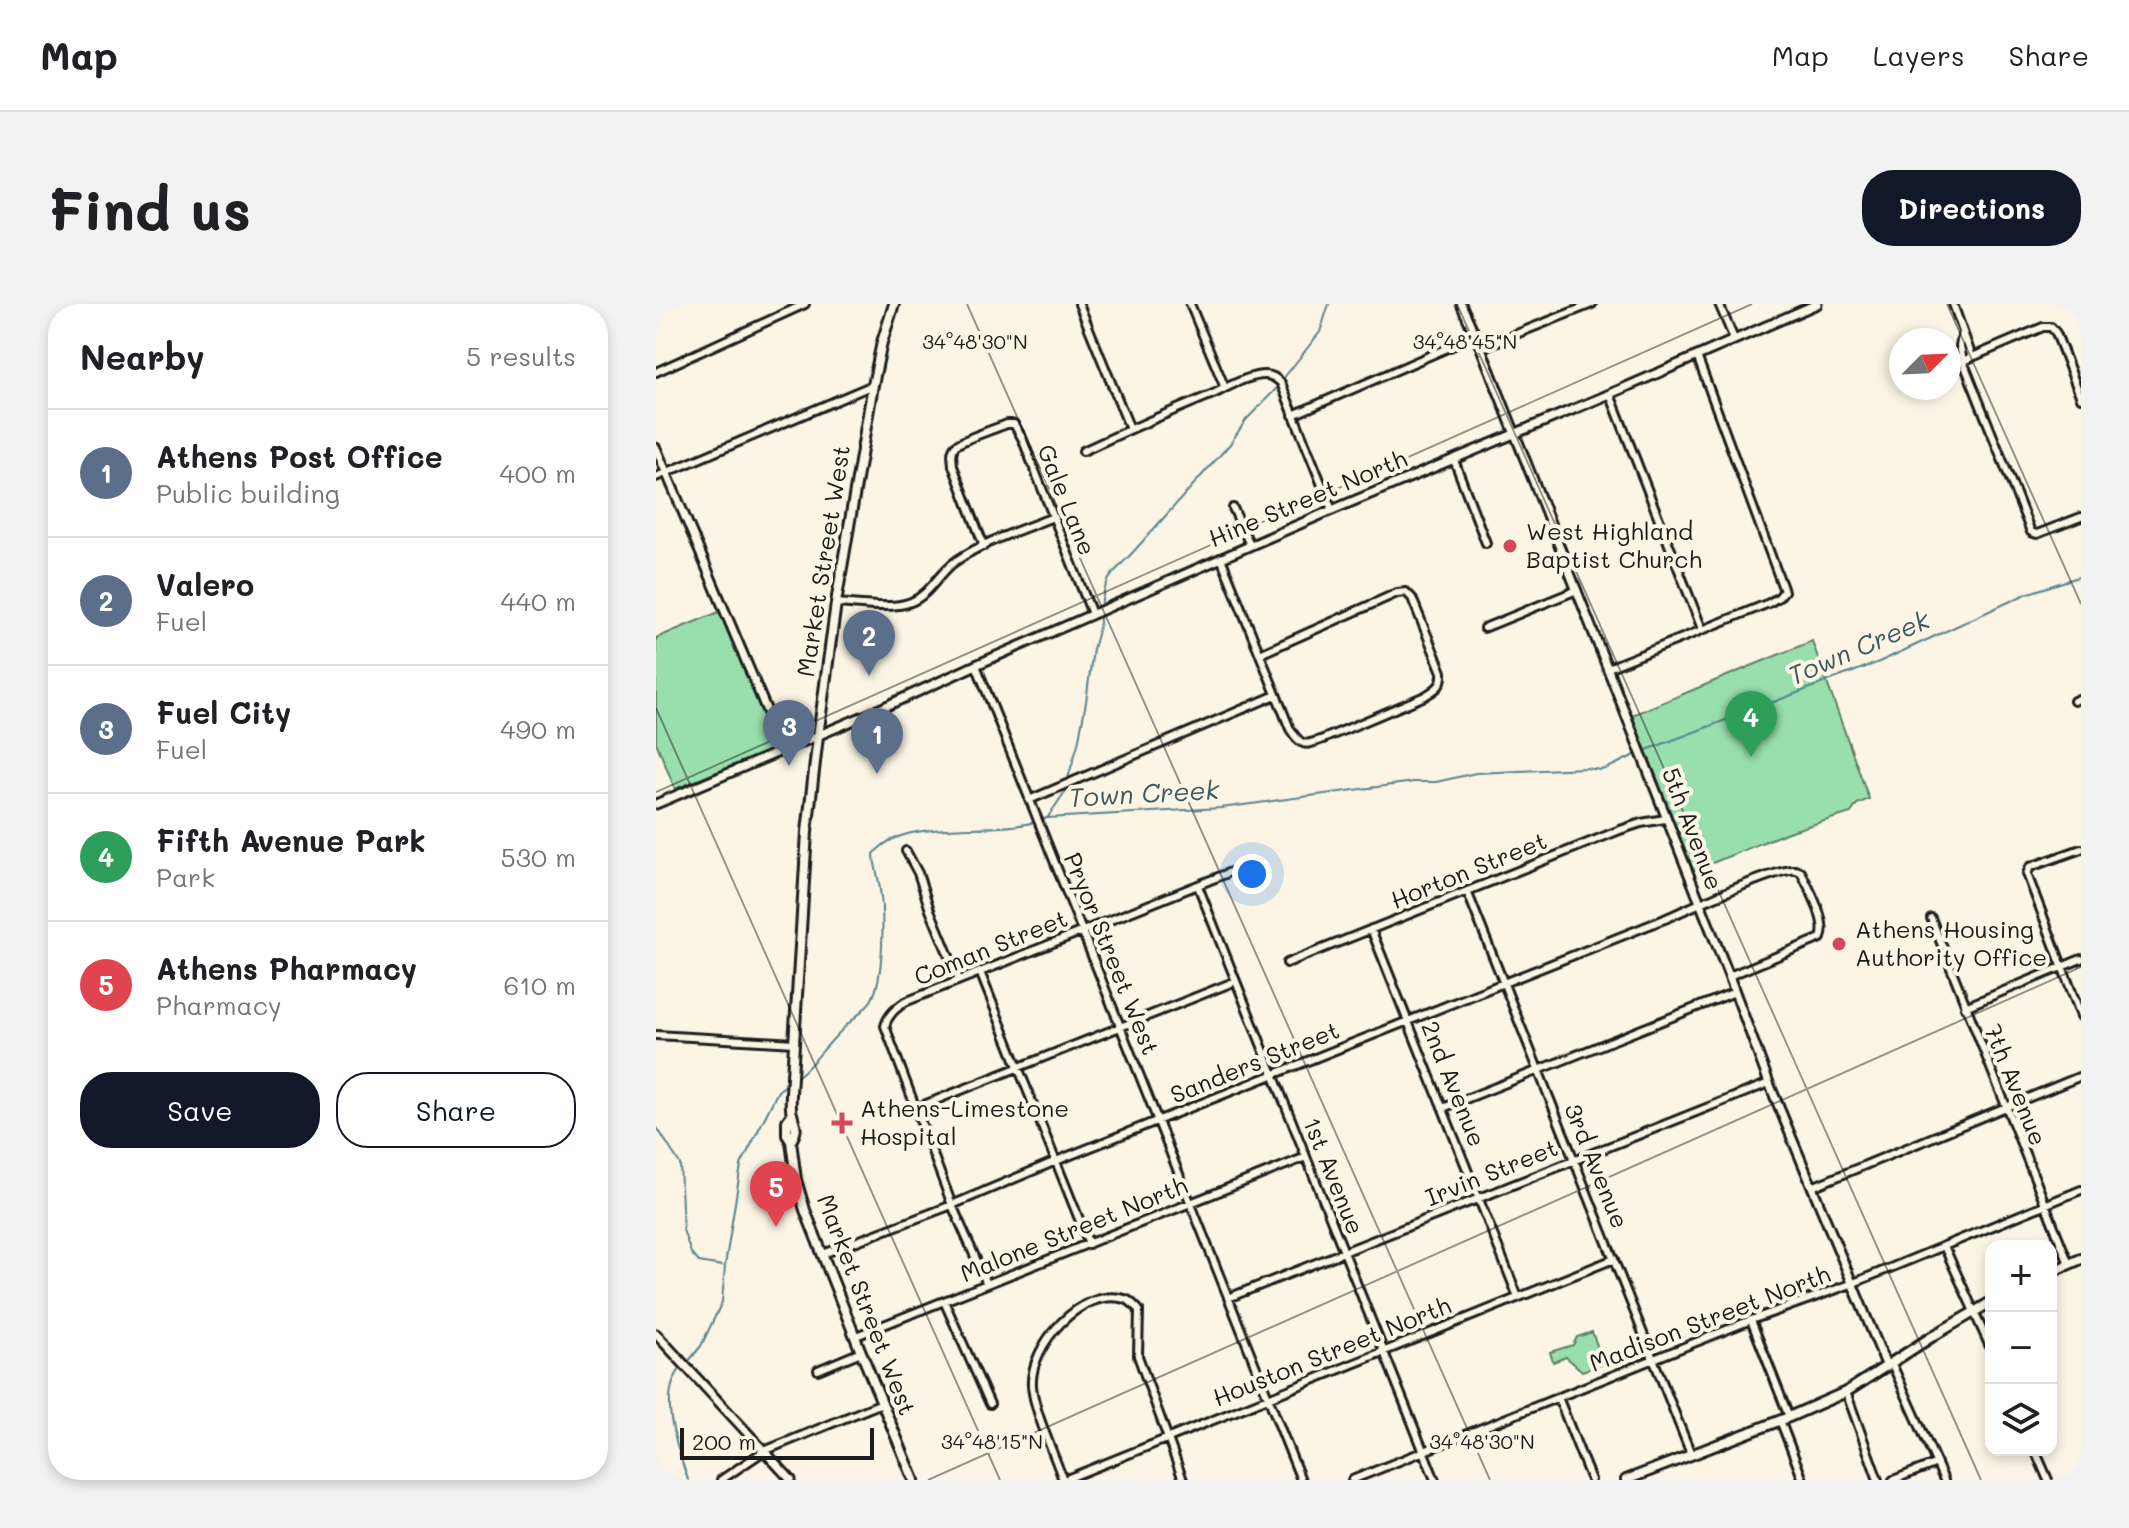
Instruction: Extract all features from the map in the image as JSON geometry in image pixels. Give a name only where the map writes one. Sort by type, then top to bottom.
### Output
[{"type":"main road","name":"Market Street West","points":[[894,304],[873,385],[836,603],[818,736],[807,832],[791,1093],[796,1134],[791,1141],[796,1180],[805,1210],[914,1480]]},
{"type":"main road","points":[[2057,1269],[2081,1259]]},
{"type":"main road","points":[[1626,1480],[1846,1392],[1985,1305]]},
{"type":"street","points":[[656,372],[805,304]]},
{"type":"street","points":[[1079,304],[1130,429]]},
{"type":"street","points":[[1190,304],[1225,388]]},
{"type":"street","name":"5th Avenue","points":[[1461,304],[1851,1284],[1944,1480]]},
{"type":"street","points":[[1481,348],[1592,304]]},
{"type":"street","points":[[1719,304],[1734,339]]},
{"type":"street","name":"Hine Street North","points":[[656,804],[818,736],[1250,545],[1817,304]]},
{"type":"street","points":[[1953,304],[1972,357]]},
{"type":"street","points":[[1963,361],[2043,327],[2051,327],[2081,398]]},
{"type":"street","points":[[1963,332],[1960,346],[1963,361],[2031,532],[2037,534],[2081,517]]},
{"type":"street","points":[[1293,415],[1475,336]]},
{"type":"street","points":[[1608,668],[1769,603],[1784,591],[1697,356]]},
{"type":"street","points":[[1083,451],[1225,388],[1260,375],[1275,377],[1280,382],[1332,510]]},
{"type":"street","points":[[656,477],[873,385]]},
{"type":"street","points":[[1610,394],[1702,629]]},
{"type":"street","name":"Gale Lane","points":[[984,546],[953,466],[952,453],[955,446],[963,442],[1014,424],[1092,614]]},
{"type":"street","points":[[656,448],[783,749]]},
{"type":"street","points":[[1454,460],[1486,543]]},
{"type":"street","points":[[1233,508],[1250,545]]},
{"type":"street","points":[[836,603],[894,605],[910,602],[924,594],[957,560],[1053,517]]},
{"type":"street","points":[[1221,558],[1290,729],[1299,742],[1307,745],[1318,741],[1425,696],[1438,688],[1442,681],[1442,672],[1412,598],[1406,592],[1397,593],[1260,654]]},
{"type":"street","points":[[1484,628],[1577,590]]},
{"type":"street","name":"Pryor Street West","points":[[976,665],[1301,1480]]},
{"type":"street","points":[[1029,800],[1276,695]]},
{"type":"street","name":"Horton Street","points":[[1287,963],[1631,826],[1665,819]]},
{"type":"street","points":[[2081,849],[2030,867],[2027,874],[2081,1016]]},
{"type":"street","points":[[906,851],[918,873],[959,980]]},
{"type":"street","name":"Coman Street","points":[[916,1108],[885,1026],[894,1009],[1248,865]]},
{"type":"street","name":"Sanders Street","points":[[823,1254],[952,1205],[1700,903],[1772,875],[1794,869],[1801,872],[1824,931],[1821,938],[1729,976]]},
{"type":"street","name":"1st Avenue","points":[[1198,886],[1435,1480]]},
{"type":"street","name":"3rd Avenue","points":[[1467,891],[1691,1454]]},
{"type":"street","name":"7th Avenue","points":[[1931,918],[2069,1264]]},
{"type":"street","name":"2nd Avenue","points":[[1371,929],[1518,1297]]},
{"type":"street","points":[[1965,1007],[2081,959]]},
{"type":"street","points":[[980,972],[1089,1244]]},
{"type":"street","points":[[987,1284],[952,1205],[916,1108],[1236,981]]},
{"type":"street","points":[[1443,1108],[1735,992]]},
{"type":"street","points":[[656,1035],[795,1043]]},
{"type":"street","points":[[1812,1187],[2081,1076]]},
{"type":"street","name":"Irvin Street","points":[[1228,1298],[1769,1083]]},
{"type":"street","name":"Malone Street North","points":[[856,1336],[1306,1157]]},
{"type":"street","name":"Madison Street North","points":[[1352,1480],[2081,1190]]},
{"type":"street","points":[[1944,1246],[1985,1336]]},
{"type":"street","name":"Houston Street North","points":[[1064,1480],[1614,1259]]},
{"type":"street","points":[[1064,1480],[1035,1400],[1033,1369],[1038,1354],[1061,1322],[1088,1304],[1111,1297],[1127,1299],[1139,1310],[1138,1356],[1183,1480]]},
{"type":"street","points":[[944,1301],[990,1404]]},
{"type":"street","points":[[1751,1320],[1803,1480]]},
{"type":"street","points":[[657,1337],[791,1480]]},
{"type":"street","points":[[818,1370],[861,1352]]},
{"type":"street","points":[[1846,1392],[1878,1480]]},
{"type":"street","points":[[1558,1397],[1591,1480]]},
{"type":"street","points":[[721,1480],[764,1451],[882,1403]]},
{"type":"street","points":[[2038,1456],[2048,1480]]},
{"type":"street","points":[[1893,1480],[1937,1463]]},
{"type":"green space","points":[[721,611],[776,748],[675,789],[656,742],[656,638]]},
{"type":"green space","points":[[1812,641],[1869,799],[1857,804],[1851,813],[1788,832],[1693,871],[1632,715]]},
{"type":"green space","points":[[1592,1332],[1604,1364],[1582,1371],[1566,1357],[1553,1362],[1550,1352],[1573,1345],[1577,1337]]},
{"type":"waterway","points":[[1283,379],[1320,332],[1329,304]]},
{"type":"waterway","points":[[1101,606],[1105,587],[1112,575],[1276,389]]},
{"type":"waterway","name":"Town Creek","points":[[1644,751],[1879,662],[2026,594],[2081,576]]},
{"type":"waterway","points":[[1068,778],[1078,744],[1100,613]]},
{"type":"waterway","name":"Town Creek","points":[[796,1078],[872,999],[879,976],[882,930],[874,854],[889,842],[908,834],[1004,827],[1047,818],[1221,808],[1414,782],[1436,782],[1476,773],[1601,770],[1639,753]]},
{"type":"waterway","points":[[1048,817],[1066,790]]},
{"type":"waterway","name":"Town Creek","points":[[688,1362],[701,1346],[722,1302],[741,1165],[778,1091],[787,1084]]},
{"type":"waterway","points":[[656,1126],[680,1164],[683,1230],[691,1253],[699,1262],[722,1266]]},
{"type":"waterway","name":"Town Creek","points":[[683,1366],[675,1377],[670,1405],[674,1437],[688,1480]]},
{"type":"place","name":"West Highland Baptist Church","points":[[1510,546]]},
{"type":"place","name":"Valero","points":[[869,676]]},
{"type":"place","name":"Fifth Avenue Park","points":[[1751,757]]},
{"type":"place","name":"Fuel City","points":[[789,766]]},
{"type":"place","name":"Athens Post Office","points":[[877,774]]},
{"type":"place","name":"Athens Housing Authority Office","points":[[1839,944]]},
{"type":"place","name":"Athens-Limestone Hospital","points":[[842,1123]]},
{"type":"place","name":"Athens Pharmacy","points":[[776,1227]]}]
